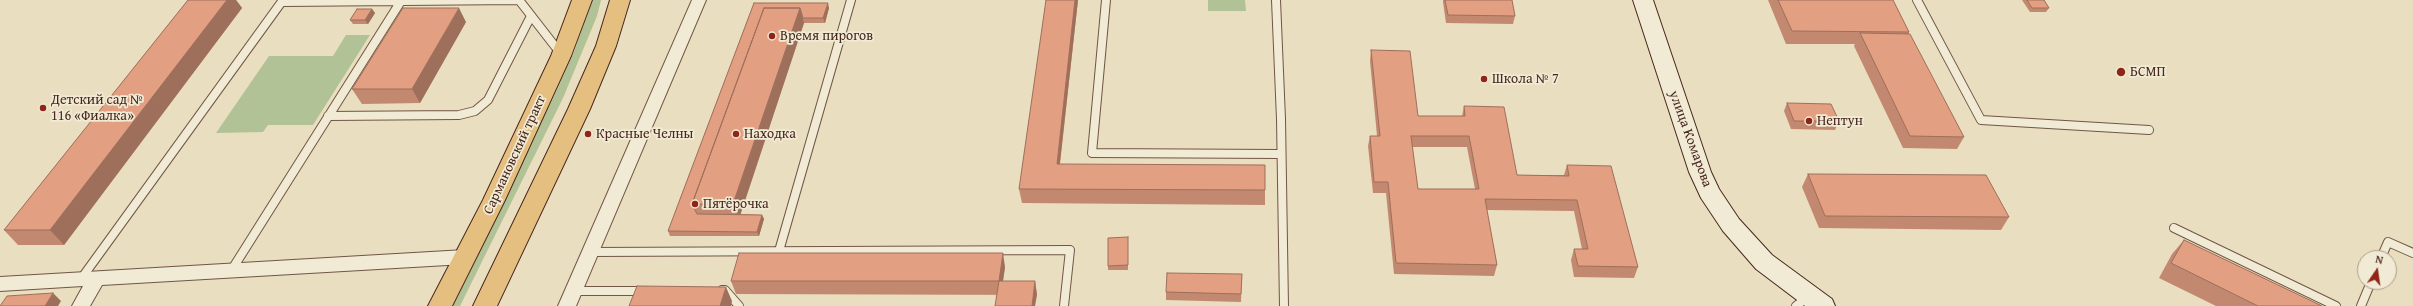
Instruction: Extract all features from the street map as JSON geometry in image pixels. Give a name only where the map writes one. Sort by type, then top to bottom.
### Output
[{"type":"main road","name":"Сармановский тракт","points":[[440,306],[494,200],[561,54],[582,0]]},
{"type":"main road","points":[[485,306],[579,109],[606,46],[620,0]]},
{"type":"street","points":[[570,299],[699,0]]},
{"type":"street","name":"улица Комарова","points":[[1643,0],[1700,172],[1709,192],[1731,225],[1764,262],[1809,303]]},
{"type":"street","points":[[0,284],[465,257]]},
{"type":"street","points":[[81,306],[89,279]]},
{"type":"lane","points":[[89,279],[283,1],[519,0],[561,54]]},
{"type":"lane","points":[[779,251],[851,0]]},
{"type":"lane","points":[[1106,0],[1092,153],[1280,154]]},
{"type":"lane","points":[[1276,0],[1281,120],[1280,154],[1284,306]]},
{"type":"lane","points":[[1917,0],[1981,120],[2149,130]]},
{"type":"lane","points":[[231,271],[401,1]]},
{"type":"lane","points":[[328,116],[459,115],[475,111],[488,100],[531,16]]},
{"type":"lane","points":[[2174,228],[2336,306]]},
{"type":"lane","points":[[2384,250],[2388,242],[2413,253]]},
{"type":"lane","points":[[590,252],[1070,250],[1064,306]]},
{"type":"lane","points":[[710,290],[725,290],[739,306]]},
{"type":"lane","points":[[2361,306],[2368,290]]},
{"type":"lane","points":[[570,299],[655,291]]},
{"type":"green space","points":[[592,0],[601,0],[597,16],[563,98],[460,306],[449,306],[555,94],[574,52]]},
{"type":"green space","points":[[1208,0],[1245,0],[1246,11],[1208,11]]},
{"type":"green space","points":[[346,35],[370,35],[313,125],[268,125],[263,132],[216,133],[269,56],[333,56]]},
{"type":"building","points":[[188,0],[227,0],[50,230],[4,230]]},
{"type":"building","points":[[1046,0],[1075,0],[1057,164],[1265,165],[1265,190],[1019,189]]},
{"type":"building","points":[[1445,0],[1512,0],[1515,16],[1448,15]]},
{"type":"building","points":[[1778,0],[1893,0],[1909,32],[1792,31]]},
{"type":"building","points":[[2027,0],[2044,0],[2049,8],[2032,8]]},
{"type":"building","points":[[754,3],[828,3],[823,18],[803,18],[800,8],[764,8],[692,204],[697,214],[762,215],[757,232],[668,231]]},
{"type":"building","points":[[403,8],[459,8],[412,89],[352,89]]},
{"type":"building","points":[[764,8],[800,8],[733,204],[692,204]]},
{"type":"building","points":[[357,9],[372,9],[365,20],[350,20]]},
{"type":"building","points":[[1860,33],[1910,34],[1964,137],[1910,136]]},
{"type":"building","points":[[1371,50],[1410,51],[1418,116],[1465,116],[1464,106],[1504,107],[1517,175],[1569,176],[1567,165],[1611,166],[1638,267],[1578,266],[1574,249],[1588,249],[1577,200],[1485,199],[1497,265],[1396,263],[1388,182],[1374,182],[1370,136],[1380,136]],"holes":[[[1411,136],[1469,136],[1479,189],[1418,189]]]},
{"type":"building","points":[[1787,103],[1831,104],[1839,121],[1794,121]]},
{"type":"building","points":[[1808,174],[1986,175],[2009,217],[1825,216]]},
{"type":"building","points":[[1128,237],[1128,265],[1108,266],[1108,238]]},
{"type":"building","points":[[2184,240],[2322,306],[2258,306],[2171,263]]},
{"type":"building","points":[[739,253],[1003,253],[999,281],[731,281]]},
{"type":"building","points":[[1167,273],[1242,274],[1241,294],[1166,292]]},
{"type":"building","points":[[999,281],[1035,281],[1032,306],[995,306]]},
{"type":"building","points":[[637,286],[726,287],[720,306],[629,306]]},
{"type":"building","points":[[53,293],[45,306],[0,306],[7,296]]},
{"type":"place","name":"Время пирогов","points":[[772,36]]},
{"type":"place","name":"БСМП","points":[[2121,72]]},
{"type":"place","name":"Школа № 7","points":[[1484,79]]},
{"type":"place","name":"Детский сад № 116 «Фиалка»","points":[[43,108]]},
{"type":"place","name":"Нептун","points":[[1809,121]]},
{"type":"place","name":"Красные Челны","points":[[588,134]]},
{"type":"place","name":"Находка","points":[[736,134]]},
{"type":"place","name":"Пятёрочка","points":[[695,204]]}]
